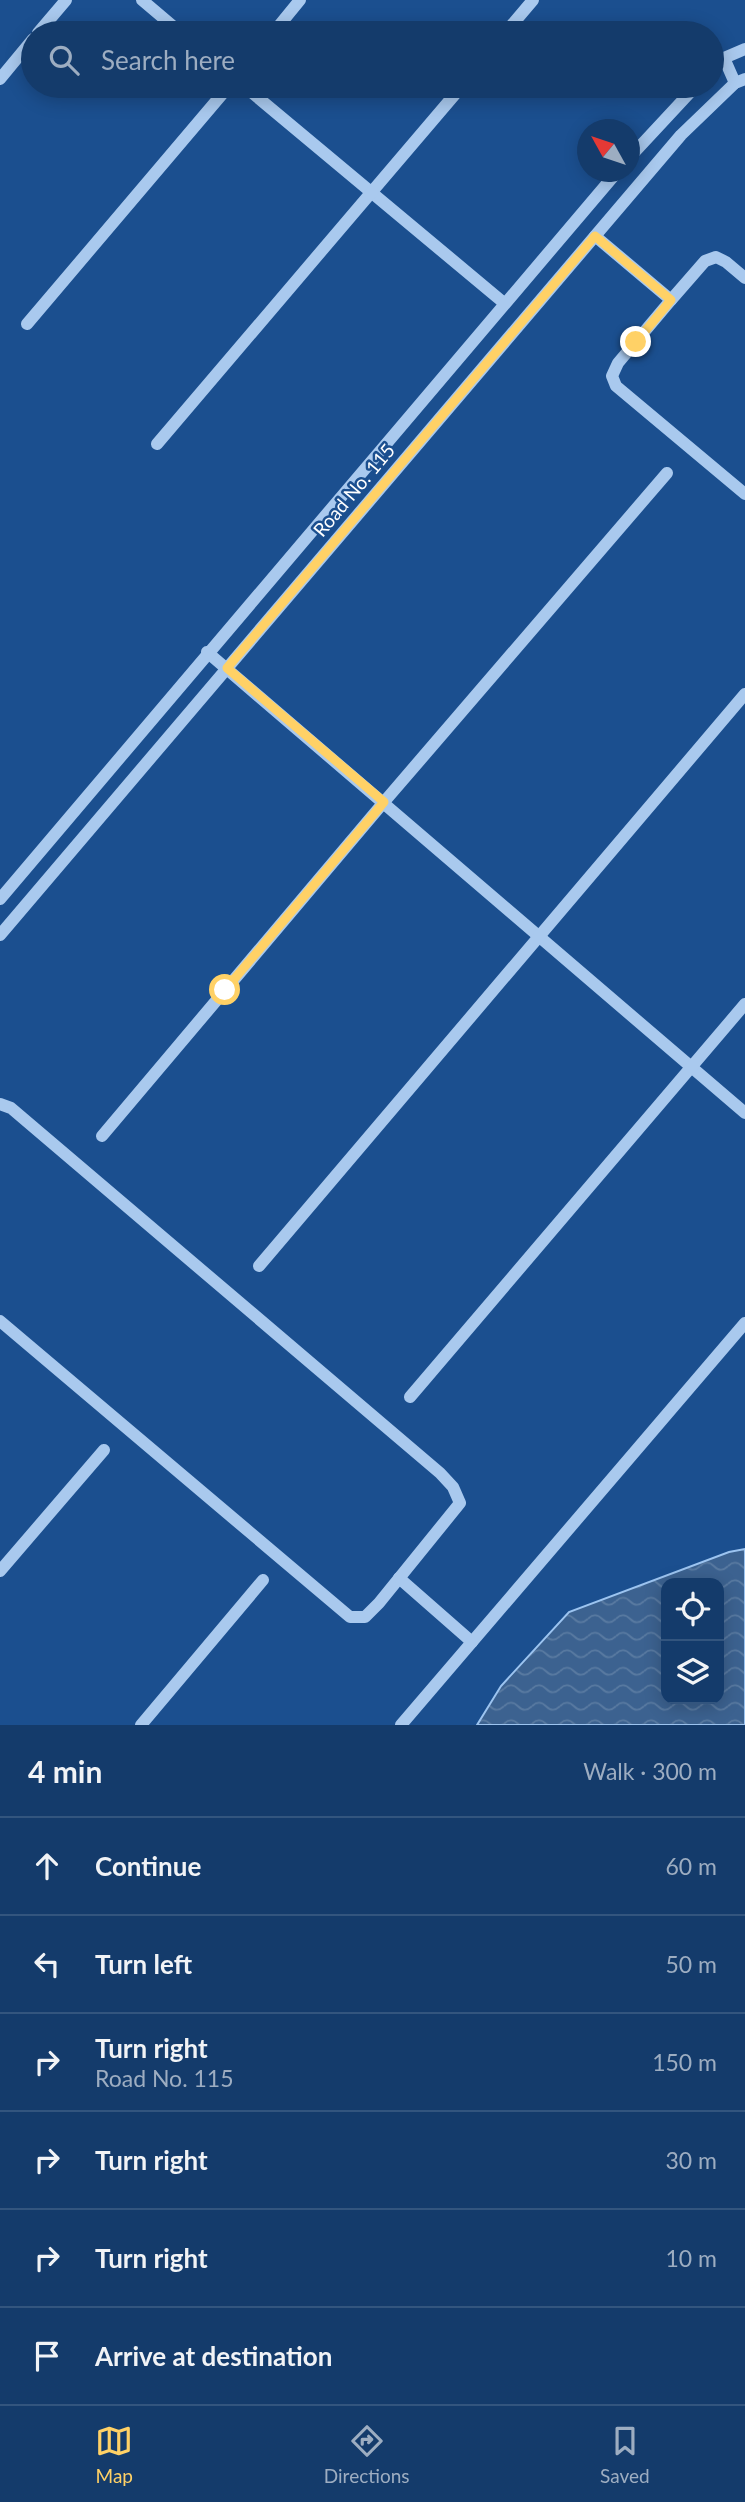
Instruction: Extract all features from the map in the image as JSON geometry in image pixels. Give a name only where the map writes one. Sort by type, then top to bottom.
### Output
[{"type":"street","points":[[48,21],[66,0]]},
{"type":"street","points":[[142,0],[167,21]]},
{"type":"street","points":[[283,21],[300,0]]},
{"type":"street","points":[[515,21],[533,0]]},
{"type":"street","points":[[740,81],[724,58],[745,49]]},
{"type":"street","points":[[0,79],[21,54]]},
{"type":"street","name":"Road No. 115","points":[[724,96],[740,81]]},
{"type":"street","points":[[27,324],[219,98]]},
{"type":"street","points":[[259,98],[504,303]]},
{"type":"street","points":[[157,444],[452,98]]},
{"type":"street","points":[[640,145],[684,98]]},
{"type":"street","name":"Road No. 115","points":[[0,935],[681,135],[721,98]]},
{"type":"street","name":"Road No. 115","points":[[0,899],[608,182]]},
{"type":"street","points":[[595,236],[671,300]]},
{"type":"street","points":[[745,278],[716,257],[705,261],[618,363],[612,376],[617,386],[745,495]]},
{"type":"street","points":[[102,1136],[667,473]]},
{"type":"street","points":[[207,652],[745,1113]]},
{"type":"street","points":[[259,1266],[745,694]]},
{"type":"street","points":[[410,1397],[745,1004]]},
{"type":"street","points":[[0,1104],[12,1108],[440,1473],[453,1487],[460,1503],[365,1617],[350,1617],[0,1321]]},
{"type":"street","points":[[401,1725],[745,1323]]},
{"type":"street","points":[[0,1571],[104,1450]]},
{"type":"street","points":[[400,1578],[472,1642]]},
{"type":"street","points":[[141,1725],[263,1580]]},
{"type":"water","points":[[745,1549],[745,1725],[477,1725],[501,1686],[569,1612],[729,1552]]},
{"type":"route","points":[[225,990],[384,802],[227,668],[595,236],[671,300],[636,342]]}]
